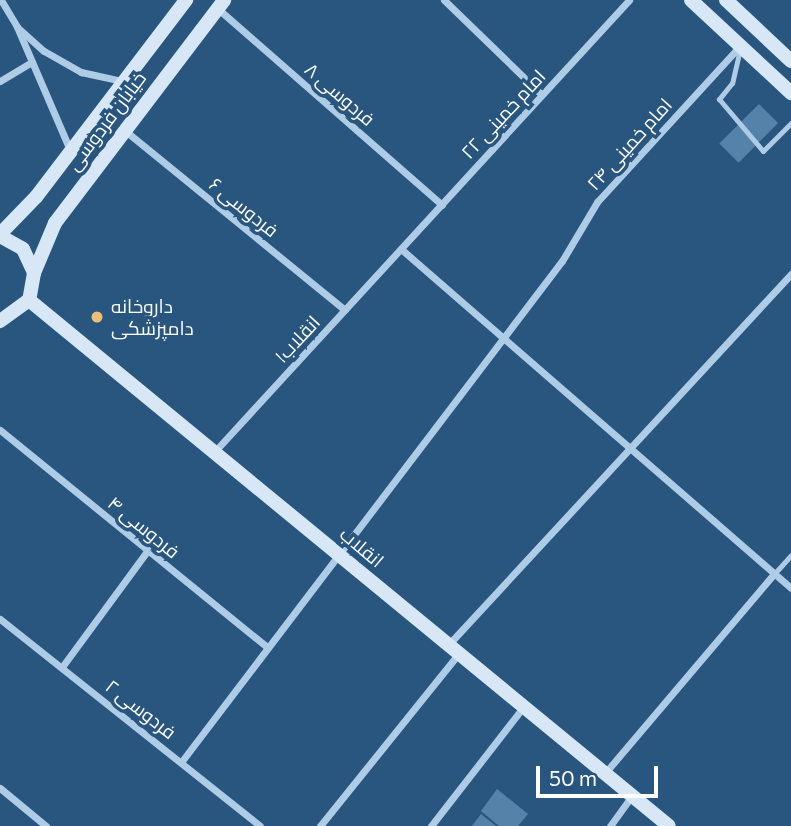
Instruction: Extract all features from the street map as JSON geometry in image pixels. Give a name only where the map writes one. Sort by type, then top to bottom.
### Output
[{"type":"main road","name":"خیابان فردوسی","points":[[0,235],[127,82],[186,0]]},
{"type":"main road","points":[[691,0],[791,93]]},
{"type":"main road","points":[[726,0],[791,61]]},
{"type":"main road","name":"خیابان فردوسی","points":[[29,300],[34,273],[55,223],[123,128],[220,4]]},
{"type":"main road","points":[[0,235],[23,248],[34,273]]},
{"type":"main road","points":[[0,321],[29,300]]},
{"type":"main road","name":"انقلاب","points":[[29,300],[216,450],[669,826]]},
{"type":"street","points":[[1,0],[17,27],[71,152]]},
{"type":"street","points":[[444,0],[542,96]]},
{"type":"street","name":"امام خمینی ۲۲","points":[[401,249],[629,0]]},
{"type":"street","name":"فردوسی ۸","points":[[220,4],[442,205]]},
{"type":"street","points":[[17,27],[44,51],[81,72],[127,82]]},
{"type":"street","name":"امام خمینی ۲۴","points":[[182,761],[562,261],[597,202],[740,46]]},
{"type":"street","points":[[0,81],[33,62]]},
{"type":"street","name":"فردوسی ۶","points":[[123,128],[345,310]]},
{"type":"street","points":[[401,249],[627,451],[791,588]]},
{"type":"street","name":"انقلاب۱","points":[[216,450],[401,249]]},
{"type":"street","points":[[320,826],[454,649],[627,451],[791,274]]},
{"type":"street","name":"فردوسی ۴","points":[[0,430],[268,648]]},
{"type":"street","points":[[62,667],[148,550]]},
{"type":"street","points":[[605,774],[774,574]]},
{"type":"street","name":"فردوسی ۲","points":[[0,619],[182,761],[260,826]]},
{"type":"street","points":[[431,826],[524,706]]},
{"type":"street","points":[[0,788],[46,826]]},
{"type":"street","points":[[610,826],[632,796]]},
{"type":"lane","points":[[740,46],[732,83],[719,99],[763,151],[791,123]]},
{"type":"lane","points":[[774,574],[791,555]]},
{"type":"building","points":[[759,104],[778,123],[738,163],[719,144]]},
{"type":"building","points":[[497,789],[528,814],[518,826],[499,826],[481,811]]},
{"type":"building","points":[[481,814],[496,826],[472,826]]},
{"type":"place","name":"داروخانه دامپزشکی","points":[[97,317]]}]
